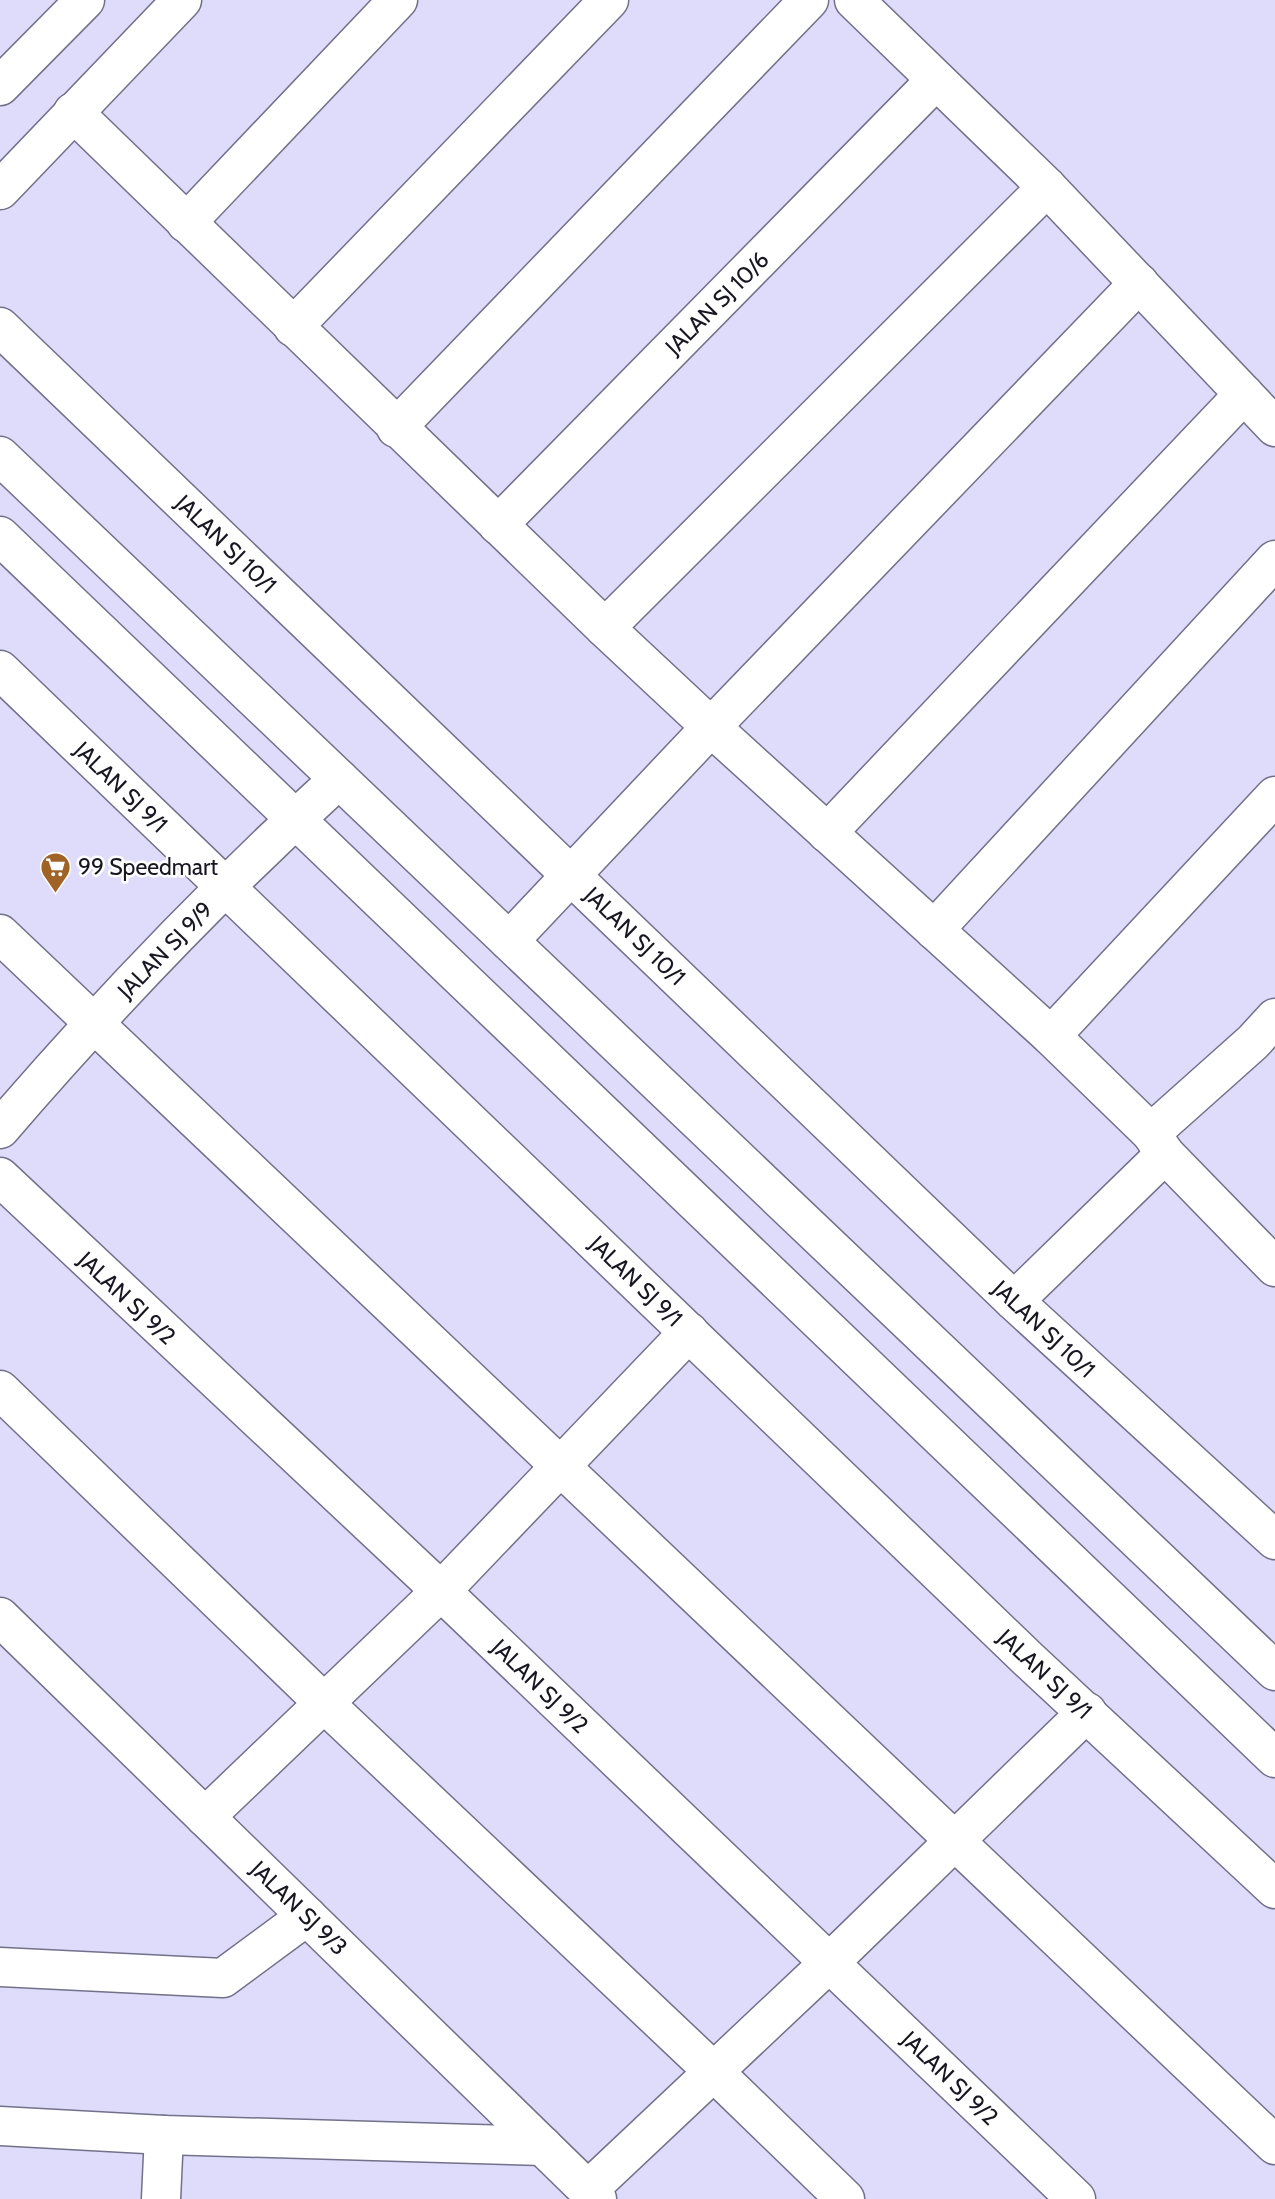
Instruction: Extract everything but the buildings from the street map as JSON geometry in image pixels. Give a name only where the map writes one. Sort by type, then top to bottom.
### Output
[{"type":"street","points":[[0,190],[182,0]]},
{"type":"street","points":[[186,223],[398,0]]},
{"type":"street","points":[[293,327],[609,0]]},
{"type":"street","points":[[396,428],[809,0]]},
{"type":"street","points":[[854,0],[1047,187],[1275,427]]},
{"type":"street","points":[[0,86],[71,5]]},
{"type":"street","name":"JALAN SJ 10/6","points":[[498,525],[936,80]]},
{"type":"street","points":[[73,112],[605,628],[710,727],[1051,1036],[1158,1143],[1275,1267]]},
{"type":"street","points":[[605,628],[1047,187]]},
{"type":"street","points":[[509,942],[710,727],[1139,284]]},
{"type":"street","name":"JALAN SJ 10/1","points":[[0,327],[1014,1301],[1275,1540]]},
{"type":"street","points":[[827,833],[1244,394]]},
{"type":"street","points":[[0,456],[1275,1671]]},
{"type":"street","points":[[0,536],[1275,1758]]},
{"type":"street","points":[[934,930],[1275,560]]},
{"type":"street","name":"JALAN SJ 9/1","points":[[0,670],[1028,1660],[1275,1889]]},
{"type":"street","name":"JALAN SJ 9/9","points":[[0,1129],[93,1023],[295,819],[339,779]]},
{"type":"street","points":[[1051,1036],[1275,796]]},
{"type":"street","points":[[0,934],[1275,2145]]},
{"type":"street","points":[[1014,1301],[1158,1143],[1268,1041]]},
{"type":"street","name":"JALAN SJ 9/2","points":[[0,1177],[441,1591],[1076,2199]]},
{"type":"street","points":[[205,1817],[441,1591],[689,1332]]},
{"type":"street","points":[[0,1390],[845,2199]]},
{"type":"street","name":"JALAN SJ 9/3","points":[[0,1617],[593,2195]]},
{"type":"street","points":[[593,2195],[714,2072],[1087,1712]]},
{"type":"street","points":[[0,1967],[223,1978],[307,1916]]},
{"type":"street","points":[[0,2126],[164,2135],[543,2146]]},
{"type":"street","points":[[161,2199],[164,2135]]},
{"type":"place","name":"99 Speedmart","points":[[55,894]]}]
